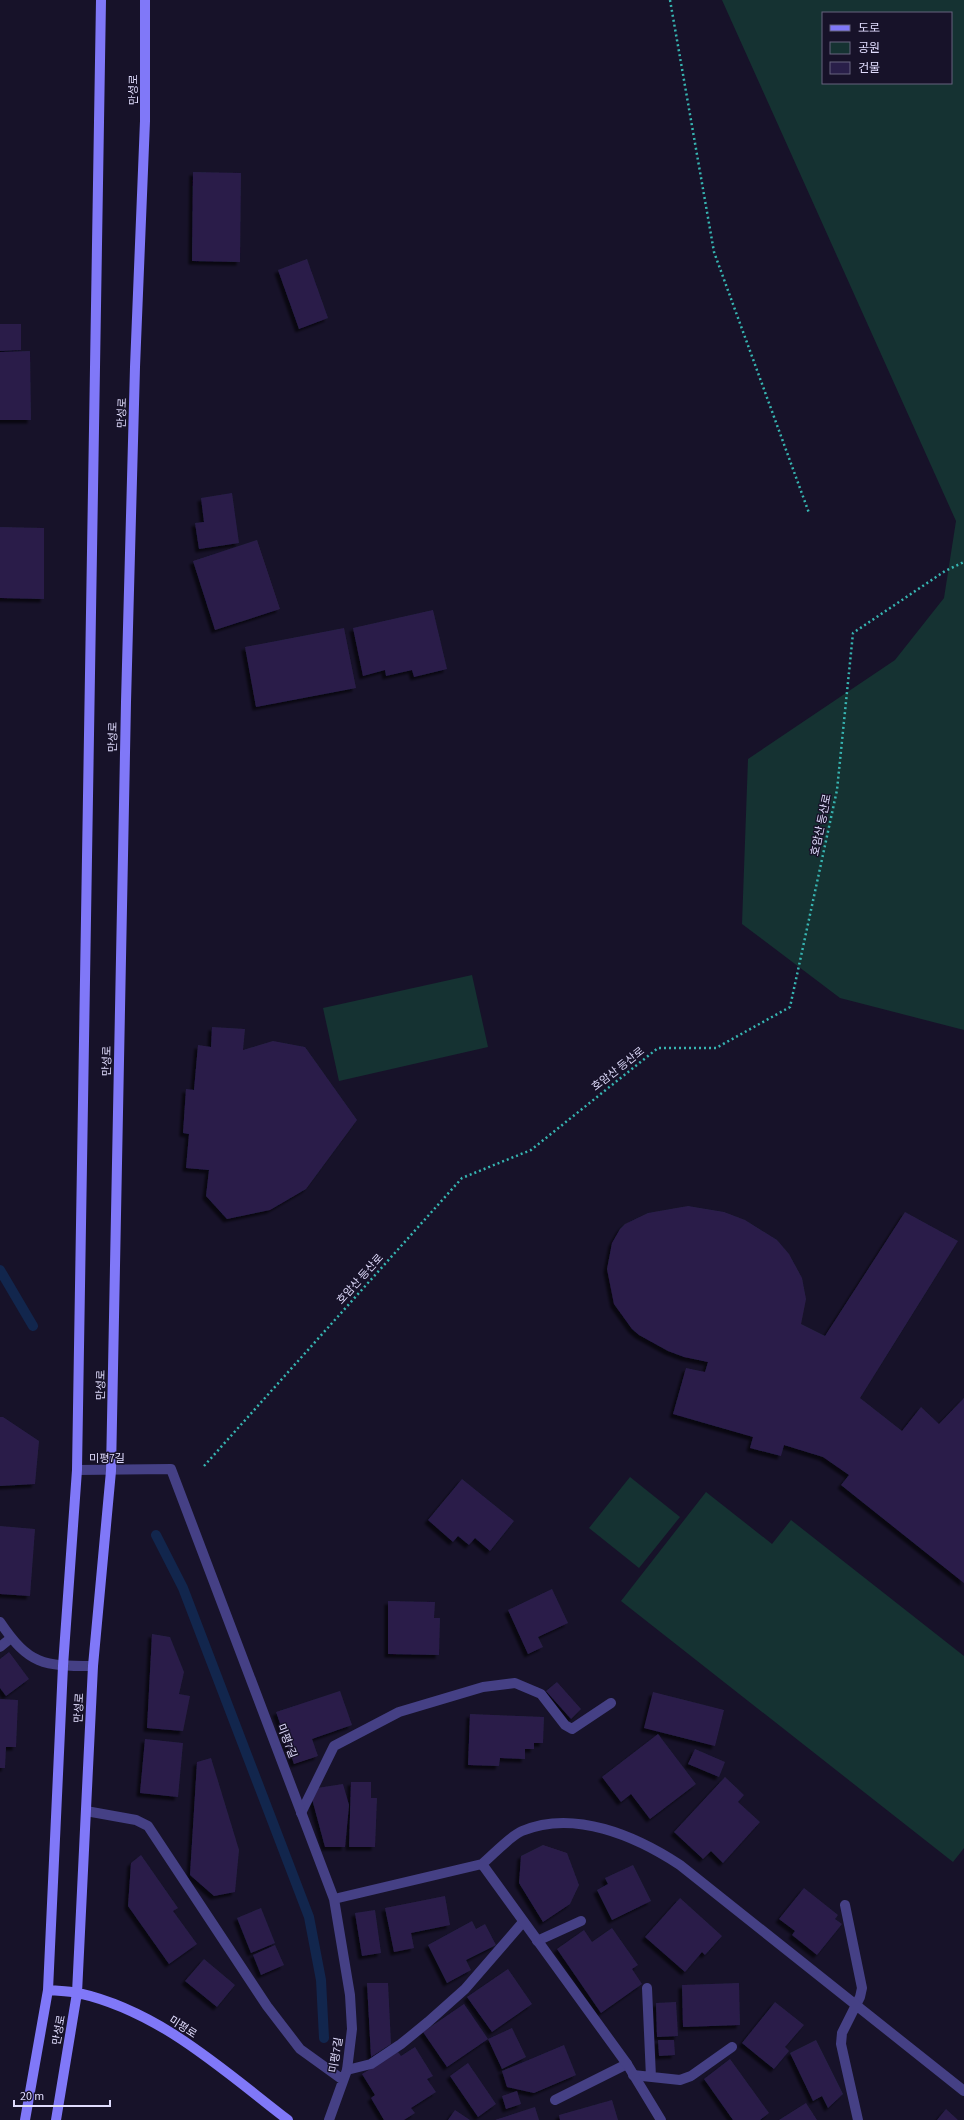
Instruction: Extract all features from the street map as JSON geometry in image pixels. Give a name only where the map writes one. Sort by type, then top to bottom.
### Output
[{"type":"street","name":"만성로","points":[[25,2120],[48,1990],[63,1666],[77,1470],[100,0]]},
{"type":"street","name":"만성로","points":[[56,2120],[77,1993],[93,1666],[111,1471],[126,702],[144,121],[145,0]]},
{"type":"street","name":"미평7길","points":[[77,1470],[111,1471],[171,1469],[334,1899],[350,1995],[352,2029],[347,2070],[329,2120]]},
{"type":"street","points":[[0,1622],[11,1638],[22,1649],[41,1662],[63,1666],[93,1666]]},
{"type":"street","points":[[0,1647],[11,1638]]},
{"type":"street","points":[[301,1813],[334,1746],[399,1712],[483,1687],[515,1683],[541,1694],[565,1725],[572,1729],[611,1703]]},
{"type":"street","points":[[86,1811],[136,1820],[148,1826],[267,2006],[300,2049],[343,2080]]},
{"type":"street","points":[[334,1899],[482,1864],[520,1831],[546,1823],[571,1823],[599,1828],[631,1838],[663,1854],[680,1865],[964,2091]]},
{"type":"street","points":[[482,1864],[627,2064],[661,2120]]},
{"type":"street","points":[[846,1906],[862,1988],[860,1996],[842,2033],[841,2044],[858,2120]]},
{"type":"street","points":[[537,1941],[581,1920]]},
{"type":"street","points":[[347,2070],[371,2064],[401,2044],[428,2022],[465,1989],[523,1922]]},
{"type":"street","points":[[647,1988],[651,2077]]},
{"type":"street","name":"미평로","points":[[48,1990],[77,1993],[130,2010],[160,2026],[191,2046],[288,2120]]},
{"type":"street","points":[[633,2075],[680,2080],[686,2078],[732,2047]]},
{"type":"street","points":[[554,2100],[627,2064]]},
{"type":"path","points":[[670,0],[714,252],[809,513]]},
{"type":"path","name":"호암산 등산로","points":[[204,1466],[462,1178],[532,1150],[658,1048],[716,1048],[790,1007],[837,790],[853,633],[945,571],[964,562]]},
{"type":"green space","points":[[722,0],[964,0],[964,1030],[840,998],[742,924],[748,759],[895,660],[944,598],[956,521]]},
{"type":"green space","points":[[472,975],[488,1047],[339,1081],[323,1008]]},
{"type":"green space","points":[[630,1477],[680,1517],[639,1568],[589,1528]]},
{"type":"green space","points":[[706,1492],[772,1544],[791,1520],[964,1656],[964,1848],[953,1862],[621,1601]]},
{"type":"building","points":[[193,172],[241,173],[240,262],[192,261]]},
{"type":"building","points":[[307,259],[328,318],[299,329],[278,270]]},
{"type":"building","points":[[0,324],[21,324],[21,350],[0,351]]},
{"type":"building","points":[[30,351],[31,420],[0,420],[0,352]]},
{"type":"building","points":[[232,493],[239,543],[199,549],[195,523],[204,522],[201,498]]},
{"type":"building","points":[[0,527],[44,528],[44,599],[0,598]]},
{"type":"building","points":[[257,540],[280,609],[215,630],[193,561]]},
{"type":"building","points":[[433,610],[447,669],[414,677],[412,670],[386,676],[385,670],[363,676],[353,628]]},
{"type":"building","points":[[344,628],[356,688],[256,707],[245,647]]},
{"type":"building","points":[[212,1027],[245,1029],[243,1050],[273,1041],[305,1047],[357,1120],[306,1189],[270,1210],[227,1219],[206,1196],[209,1170],[186,1168],[189,1134],[183,1133],[186,1089],[194,1090],[198,1045],[211,1047]]},
{"type":"building","points":[[688,1206],[724,1212],[745,1220],[777,1240],[789,1254],[802,1278],[806,1299],[801,1324],[825,1336],[905,1212],[958,1241],[860,1398],[902,1431],[921,1407],[939,1424],[964,1398],[964,1583],[841,1485],[849,1475],[823,1457],[784,1445],[781,1456],[750,1448],[753,1437],[673,1414],[686,1368],[705,1372],[708,1362],[684,1357],[668,1351],[639,1335],[632,1329],[614,1304],[607,1269],[612,1243],[620,1229],[625,1224],[648,1213]]},
{"type":"building","points":[[0,1417],[3,1417],[39,1441],[35,1484],[0,1486]]},
{"type":"building","points":[[462,1479],[514,1521],[490,1551],[475,1538],[469,1545],[458,1536],[453,1542],[428,1520]]},
{"type":"building","points":[[0,1526],[35,1529],[30,1596],[0,1594]]},
{"type":"building","points":[[552,1589],[568,1623],[538,1637],[543,1647],[528,1654],[508,1610]]},
{"type":"building","points":[[388,1601],[435,1602],[434,1618],[440,1618],[439,1655],[388,1654]]},
{"type":"building","points":[[152,1634],[170,1637],[184,1672],[179,1694],[190,1696],[183,1731],[147,1728]]},
{"type":"building","points":[[9,1652],[29,1679],[6,1696],[0,1688],[0,1659]]},
{"type":"building","points":[[557,1682],[581,1709],[571,1719],[546,1691]]},
{"type":"building","points":[[340,1691],[352,1725],[312,1739],[318,1756],[294,1764],[276,1712]]},
{"type":"building","points":[[653,1692],[724,1710],[715,1746],[644,1728]]},
{"type":"building","points":[[0,1699],[18,1700],[16,1747],[6,1747],[5,1768],[0,1768]]},
{"type":"building","points":[[470,1714],[544,1717],[543,1743],[534,1743],[534,1749],[525,1749],[525,1759],[500,1758],[499,1766],[468,1765]]},
{"type":"building","points":[[658,1734],[696,1784],[650,1819],[631,1794],[621,1802],[602,1777]]},
{"type":"building","points":[[145,1739],[183,1743],[178,1797],[140,1793]]},
{"type":"building","points":[[695,1749],[725,1762],[719,1777],[688,1764]]},
{"type":"building","points":[[211,1758],[239,1850],[235,1892],[214,1896],[190,1875],[197,1762]]},
{"type":"building","points":[[725,1777],[744,1795],[738,1802],[760,1822],[723,1863],[711,1851],[703,1859],[674,1832]]},
{"type":"building","points":[[351,1782],[371,1782],[371,1798],[377,1798],[375,1847],[349,1847]]},
{"type":"building","points":[[343,1784],[349,1805],[345,1847],[325,1847],[312,1799],[317,1788]]},
{"type":"building","points":[[543,1845],[567,1853],[579,1885],[570,1904],[543,1922],[519,1883],[521,1856]]},
{"type":"building","points":[[141,1855],[178,1908],[173,1911],[197,1944],[169,1964],[128,1906],[131,1863]]},
{"type":"building","points":[[633,1865],[651,1901],[612,1920],[597,1890],[608,1884],[605,1878]]},
{"type":"building","points":[[804,1888],[838,1915],[835,1919],[842,1924],[817,1955],[792,1935],[795,1931],[779,1919]]},
{"type":"building","points":[[445,1896],[450,1925],[411,1933],[414,1948],[394,1952],[385,1908]]},
{"type":"building","points":[[680,1898],[722,1936],[705,1955],[702,1952],[685,1972],[645,1937]]},
{"type":"building","points":[[261,1908],[275,1943],[251,1953],[237,1918]]},
{"type":"building","points":[[375,1910],[381,1953],[362,1956],[355,1913]]},
{"type":"building","points":[[472,1921],[476,1929],[485,1924],[496,1945],[466,1960],[471,1970],[447,1983],[428,1945]]},
{"type":"building","points":[[612,1928],[638,1965],[632,1969],[642,1984],[601,2013],[557,1949],[584,1930],[592,1942]]},
{"type":"building","points":[[275,1945],[284,1965],[261,1975],[253,1955]]},
{"type":"building","points":[[204,1959],[235,1985],[217,2007],[185,1981]]},
{"type":"building","points":[[508,1969],[532,2004],[492,2032],[467,1997]]},
{"type":"building","points":[[367,1983],[388,1983],[391,2044],[371,2057]]},
{"type":"building","points":[[739,1983],[740,2025],[683,2027],[682,1985]]},
{"type":"building","points":[[676,2002],[678,2036],[657,2037],[656,2003]]},
{"type":"building","points":[[775,2002],[804,2025],[785,2047],[789,2051],[774,2069],[742,2043]]},
{"type":"building","points":[[464,2004],[488,2039],[447,2067],[423,2032]]},
{"type":"building","points":[[512,2028],[526,2057],[502,2069],[488,2039]]},
{"type":"building","points":[[658,2040],[674,2040],[675,2055],[659,2056]]},
{"type":"building","points":[[816,2040],[843,2094],[828,2108],[822,2096],[813,2101],[790,2053]]},
{"type":"building","points":[[564,2045],[576,2075],[534,2093],[507,2087],[502,2071]]},
{"type":"building","points":[[415,2047],[433,2076],[427,2079],[436,2092],[411,2108],[415,2113],[404,2120],[384,2120],[371,2098],[375,2095],[362,2074],[398,2052],[401,2056]]},
{"type":"building","points":[[730,2059],[769,2113],[760,2120],[733,2120],[704,2079]]},
{"type":"building","points":[[468,2063],[496,2104],[478,2117],[450,2076]]},
{"type":"building","points":[[517,2091],[521,2104],[506,2109],[502,2096]]},
{"type":"building","points":[[612,2100],[618,2120],[560,2120],[559,2115]]},
{"type":"building","points":[[806,2103],[817,2120],[779,2120]]},
{"type":"building","points":[[535,2107],[539,2120],[495,2120]]},
{"type":"building","points":[[946,2109],[958,2120],[937,2120]]},
{"type":"building","points":[[455,2110],[470,2120],[448,2120]]},
{"type":"waterway","points":[[0,1270],[33,1326]]},
{"type":"waterway","points":[[156,1535],[183,1588],[309,1917],[321,1980],[324,2038]]}]
